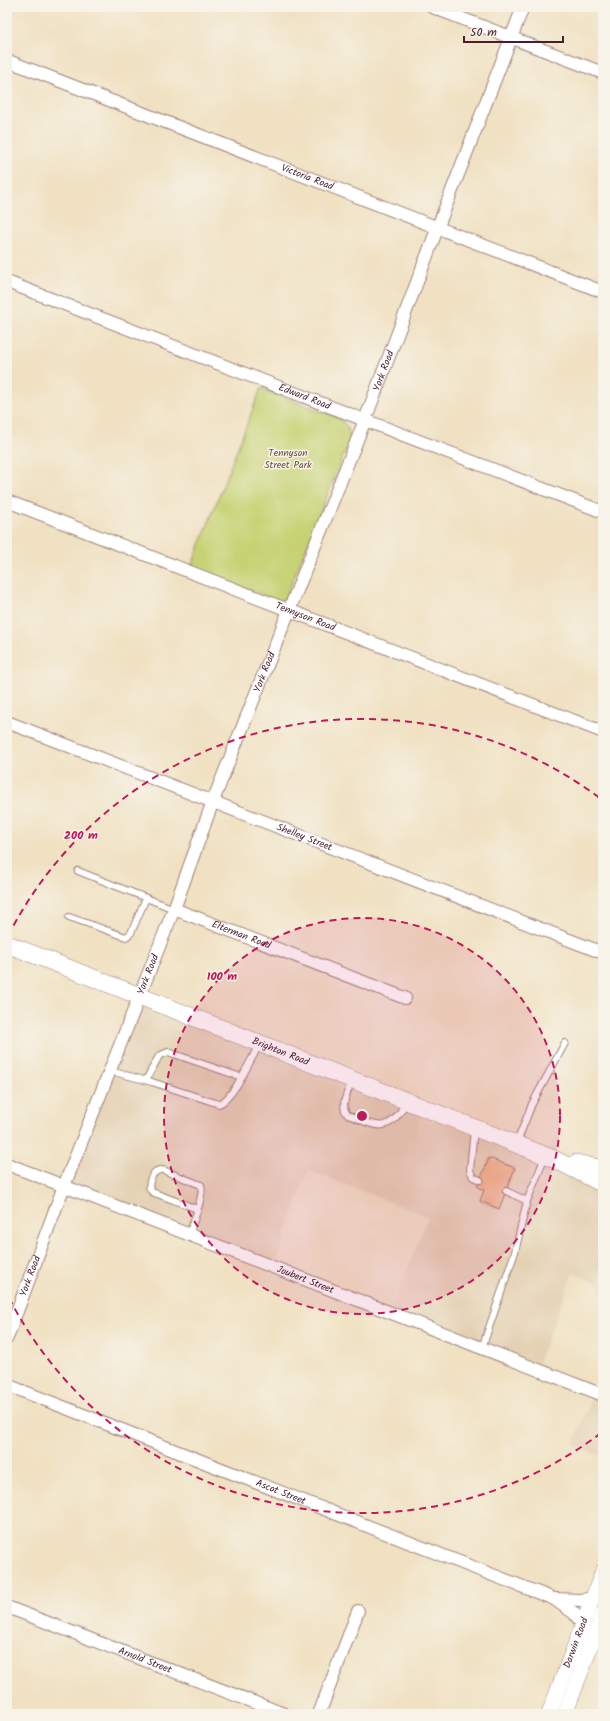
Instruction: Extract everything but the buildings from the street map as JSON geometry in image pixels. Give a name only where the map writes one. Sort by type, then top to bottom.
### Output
[{"type":"main road","name":"Brighton Road","points":[[7,944],[550,1157],[603,1184]]},
{"type":"main road","name":"Brighton Road","points":[[550,1157],[603,1169]]},
{"type":"street","points":[[432,7],[603,73]]},
{"type":"street","name":"York Road","points":[[7,1338],[64,1186],[174,909],[213,801],[365,420],[436,229],[523,7]]},
{"type":"street","name":"Victoria Road","points":[[11,62],[436,229],[603,292]]},
{"type":"street","name":"Edward Road","points":[[7,282],[603,512]]},
{"type":"street","name":"Tennyson Road","points":[[7,501],[603,732]]},
{"type":"street","name":"Shelley Street","points":[[7,722],[603,953]]},
{"type":"street","name":"Elterman Road","points":[[174,909],[405,998]]},
{"type":"street","name":"Joubert Street","points":[[7,1164],[603,1395]]},
{"type":"street","name":"Ascot Street","points":[[7,1385],[554,1599],[574,1613],[583,1625]]},
{"type":"street","name":"Darwin Road","points":[[549,1714],[603,1572]]},
{"type":"street","name":"Ascot Street","points":[[554,1599],[580,1600],[593,1598]]},
{"type":"street","name":"Arnold Street","points":[[7,1607],[284,1714]]},
{"type":"street","points":[[319,1714],[358,1611]]},
{"type":"street","name":"Darwin Road","points":[[565,1714],[602,1621]]},
{"type":"lane","name":"Elterman Road","points":[[78,871],[174,909]]},
{"type":"lane","points":[[69,917],[126,937],[131,933],[146,898]]},
{"type":"lane","points":[[516,1144],[532,1104],[565,1043]]},
{"type":"lane","points":[[110,1071],[146,1080],[219,1104],[226,1100],[260,1044]]},
{"type":"lane","points":[[146,1080],[160,1056],[165,1052],[172,1053],[241,1077]]},
{"type":"lane","points":[[352,1080],[344,1109],[348,1115],[354,1118],[378,1127],[385,1126],[400,1113],[406,1101]]},
{"type":"lane","points":[[475,1128],[470,1170],[473,1177],[480,1180]]},
{"type":"lane","points":[[482,1348],[515,1252],[527,1201],[550,1157]]},
{"type":"lane","points":[[189,1235],[197,1209],[202,1188],[200,1183],[163,1170],[157,1170],[152,1174],[149,1187],[152,1192],[197,1209]]},
{"type":"lane","points":[[506,1191],[527,1201]]},
{"type":"shaded area","points":[[140,997],[603,1186],[603,1295],[599,1293],[602,1285],[573,1273],[536,1368],[391,1311],[428,1217],[308,1170],[275,1266],[65,1186]]},
{"type":"shaded area","points":[[594,1392],[603,1396],[603,1458],[573,1445]]},
{"type":"green space","name":"Tennyson Street Park","points":[[261,388],[340,419],[348,428],[350,439],[286,597],[279,601],[191,568]]}]
